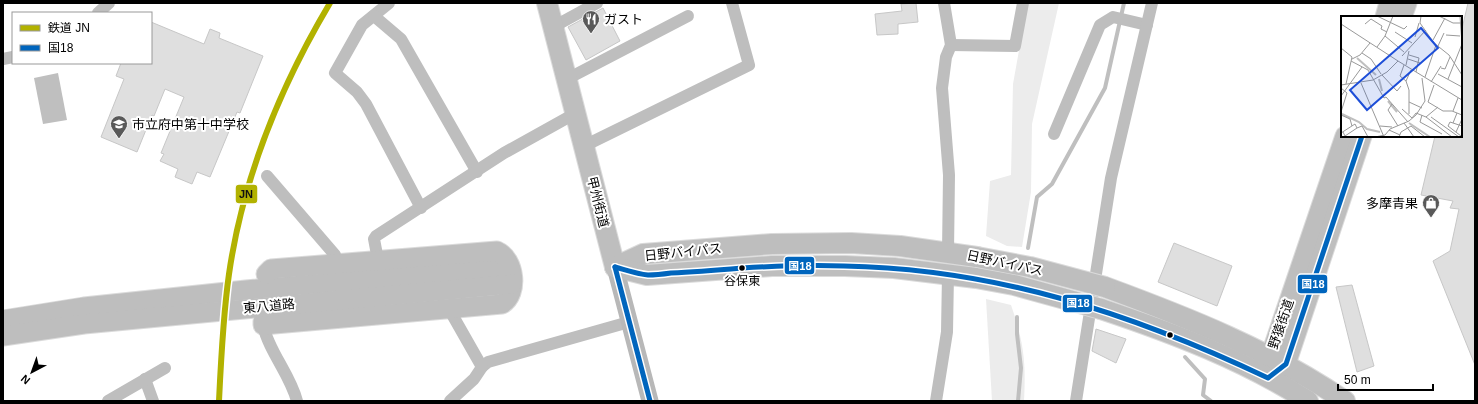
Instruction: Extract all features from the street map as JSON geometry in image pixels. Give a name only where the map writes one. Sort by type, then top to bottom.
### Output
[{"type":"highway","name":"甲州街道","points":[[547,3],[615,267]]},
{"type":"highway","name":"日野バイパス","points":[[615,267],[643,254],[772,244],[851,243],[900,246],[977,257],[1030,268],[1105,287],[1189,318],[1278,360],[1345,401]]},
{"type":"highway","name":"日野バイパス","points":[[615,267],[647,275],[772,266],[838,266],[894,268],[976,278],[1030,289],[1102,309],[1172,334],[1268,378],[1308,401]]},
{"type":"main road","points":[[1385,16],[1389,3]]},
{"type":"main road","points":[[1402,16],[1407,3]]},
{"type":"main road","name":"野猿街道","points":[[1278,360],[1345,137]]},
{"type":"main road","name":"野猿街道","points":[[1268,378],[1278,360],[1362,137]]},
{"type":"main road","points":[[263,323],[502,304],[508,300],[512,294],[511,276],[502,253],[497,251],[271,269],[266,274]]},
{"type":"main road","name":"甲州街道","points":[[615,267],[650,401]]},
{"type":"main road","name":"東八道路","points":[[3,320],[84,307],[192,304],[511,276]]},
{"type":"main road","name":"東八道路","points":[[3,336],[84,324],[192,304]]},
{"type":"street","points":[[99,12],[108,3]]},
{"type":"street","points":[[389,3],[362,25],[334,72],[357,92],[366,104],[421,208]]},
{"type":"street","points":[[553,27],[597,3]]},
{"type":"street","points":[[584,146],[749,65],[732,3]]},
{"type":"street","points":[[944,3],[951,45],[946,57],[942,88],[949,175],[948,252]]},
{"type":"street","points":[[951,45],[1015,46],[1022,3]]},
{"type":"street","points":[[1076,401],[1111,178],[1152,3]]},
{"type":"street","points":[[374,16],[401,39],[477,172]]},
{"type":"street","points":[[567,79],[688,16]]},
{"type":"street","points":[[1054,134],[1100,25],[1113,17],[1147,25]]},
{"type":"street","points":[[378,260],[374,239],[376,236],[477,172],[504,153],[576,113]]},
{"type":"street","points":[[267,176],[335,255],[336,264]]},
{"type":"street","points":[[936,401],[947,332],[948,274]]},
{"type":"street","points":[[452,308],[453,316],[482,367]]},
{"type":"street","points":[[450,401],[474,379],[482,367],[488,362],[629,322]]},
{"type":"street","points":[[263,323],[266,336],[294,389],[297,401]]},
{"type":"street","points":[[108,401],[165,368]]},
{"type":"street","points":[[145,379],[154,401]]},
{"type":"shaded area","points":[[1029,3],[1059,3],[1032,124],[1031,192],[1022,247],[1007,246],[986,236],[990,181],[1011,175],[1013,84],[1026,11]]},
{"type":"shaded area","points":[[58,73],[67,120],[43,124],[34,78]]},
{"type":"shaded area","points":[[986,299],[1011,305],[1019,331],[1023,353],[1025,375],[1024,401],[992,401]]},
{"type":"building","points":[[916,3],[918,22],[898,24],[898,34],[877,35],[875,14],[902,11],[901,4]]},
{"type":"building","points":[[1468,3],[1475,3],[1475,365],[1433,261],[1450,251],[1459,209],[1450,208],[1453,201],[1421,195],[1435,137],[1462,137],[1462,29]]},
{"type":"building","points":[[603,8],[620,41],[586,60],[568,27]]},
{"type":"building","points":[[152,22],[204,44],[210,29],[220,33],[219,38],[263,56],[240,113],[237,112],[210,177],[197,172],[192,184],[175,177],[178,169],[160,161],[164,154],[161,153],[184,97],[165,89],[154,116],[152,115],[137,152],[101,137],[124,79],[116,76],[121,64],[152,64]]},
{"type":"building","points":[[1174,243],[1232,266],[1217,306],[1158,282]]},
{"type":"building","points":[[1352,285],[1374,366],[1357,372],[1336,287]]},
{"type":"building","points":[[1096,329],[1126,339],[1116,363],[1092,351]]},
{"type":"waterway","points":[[1028,248],[1037,197],[1052,184],[1105,88],[1124,3]]},
{"type":"waterway","points":[[1017,317],[1017,334],[1021,368],[1018,401]]},
{"type":"waterway","points":[[1185,357],[1205,379],[1203,395],[1211,401]]},
{"type":"rail line","name":"JN","points":[[219,401],[222,338],[229,274],[235,238],[244,203],[254,168],[280,100],[295,67],[330,3]]},
{"type":"transit line","name":"国18","points":[[615,267],[648,275],[780,266],[844,266],[901,269],[956,276],[1009,286],[1062,299],[1114,315],[1217,355],[1268,378],[1286,364],[1362,137]]},
{"type":"transit line","name":"国18","points":[[615,267],[650,401]]},
{"type":"place","name":"ガスト","points":[[591,34]]},
{"type":"place","name":"市立府中第十中学校","points":[[119,139]]},
{"type":"place","name":"多摩青果","points":[[1431,218]]},
{"type":"place","name":"谷保東","points":[[742,268]]}]
